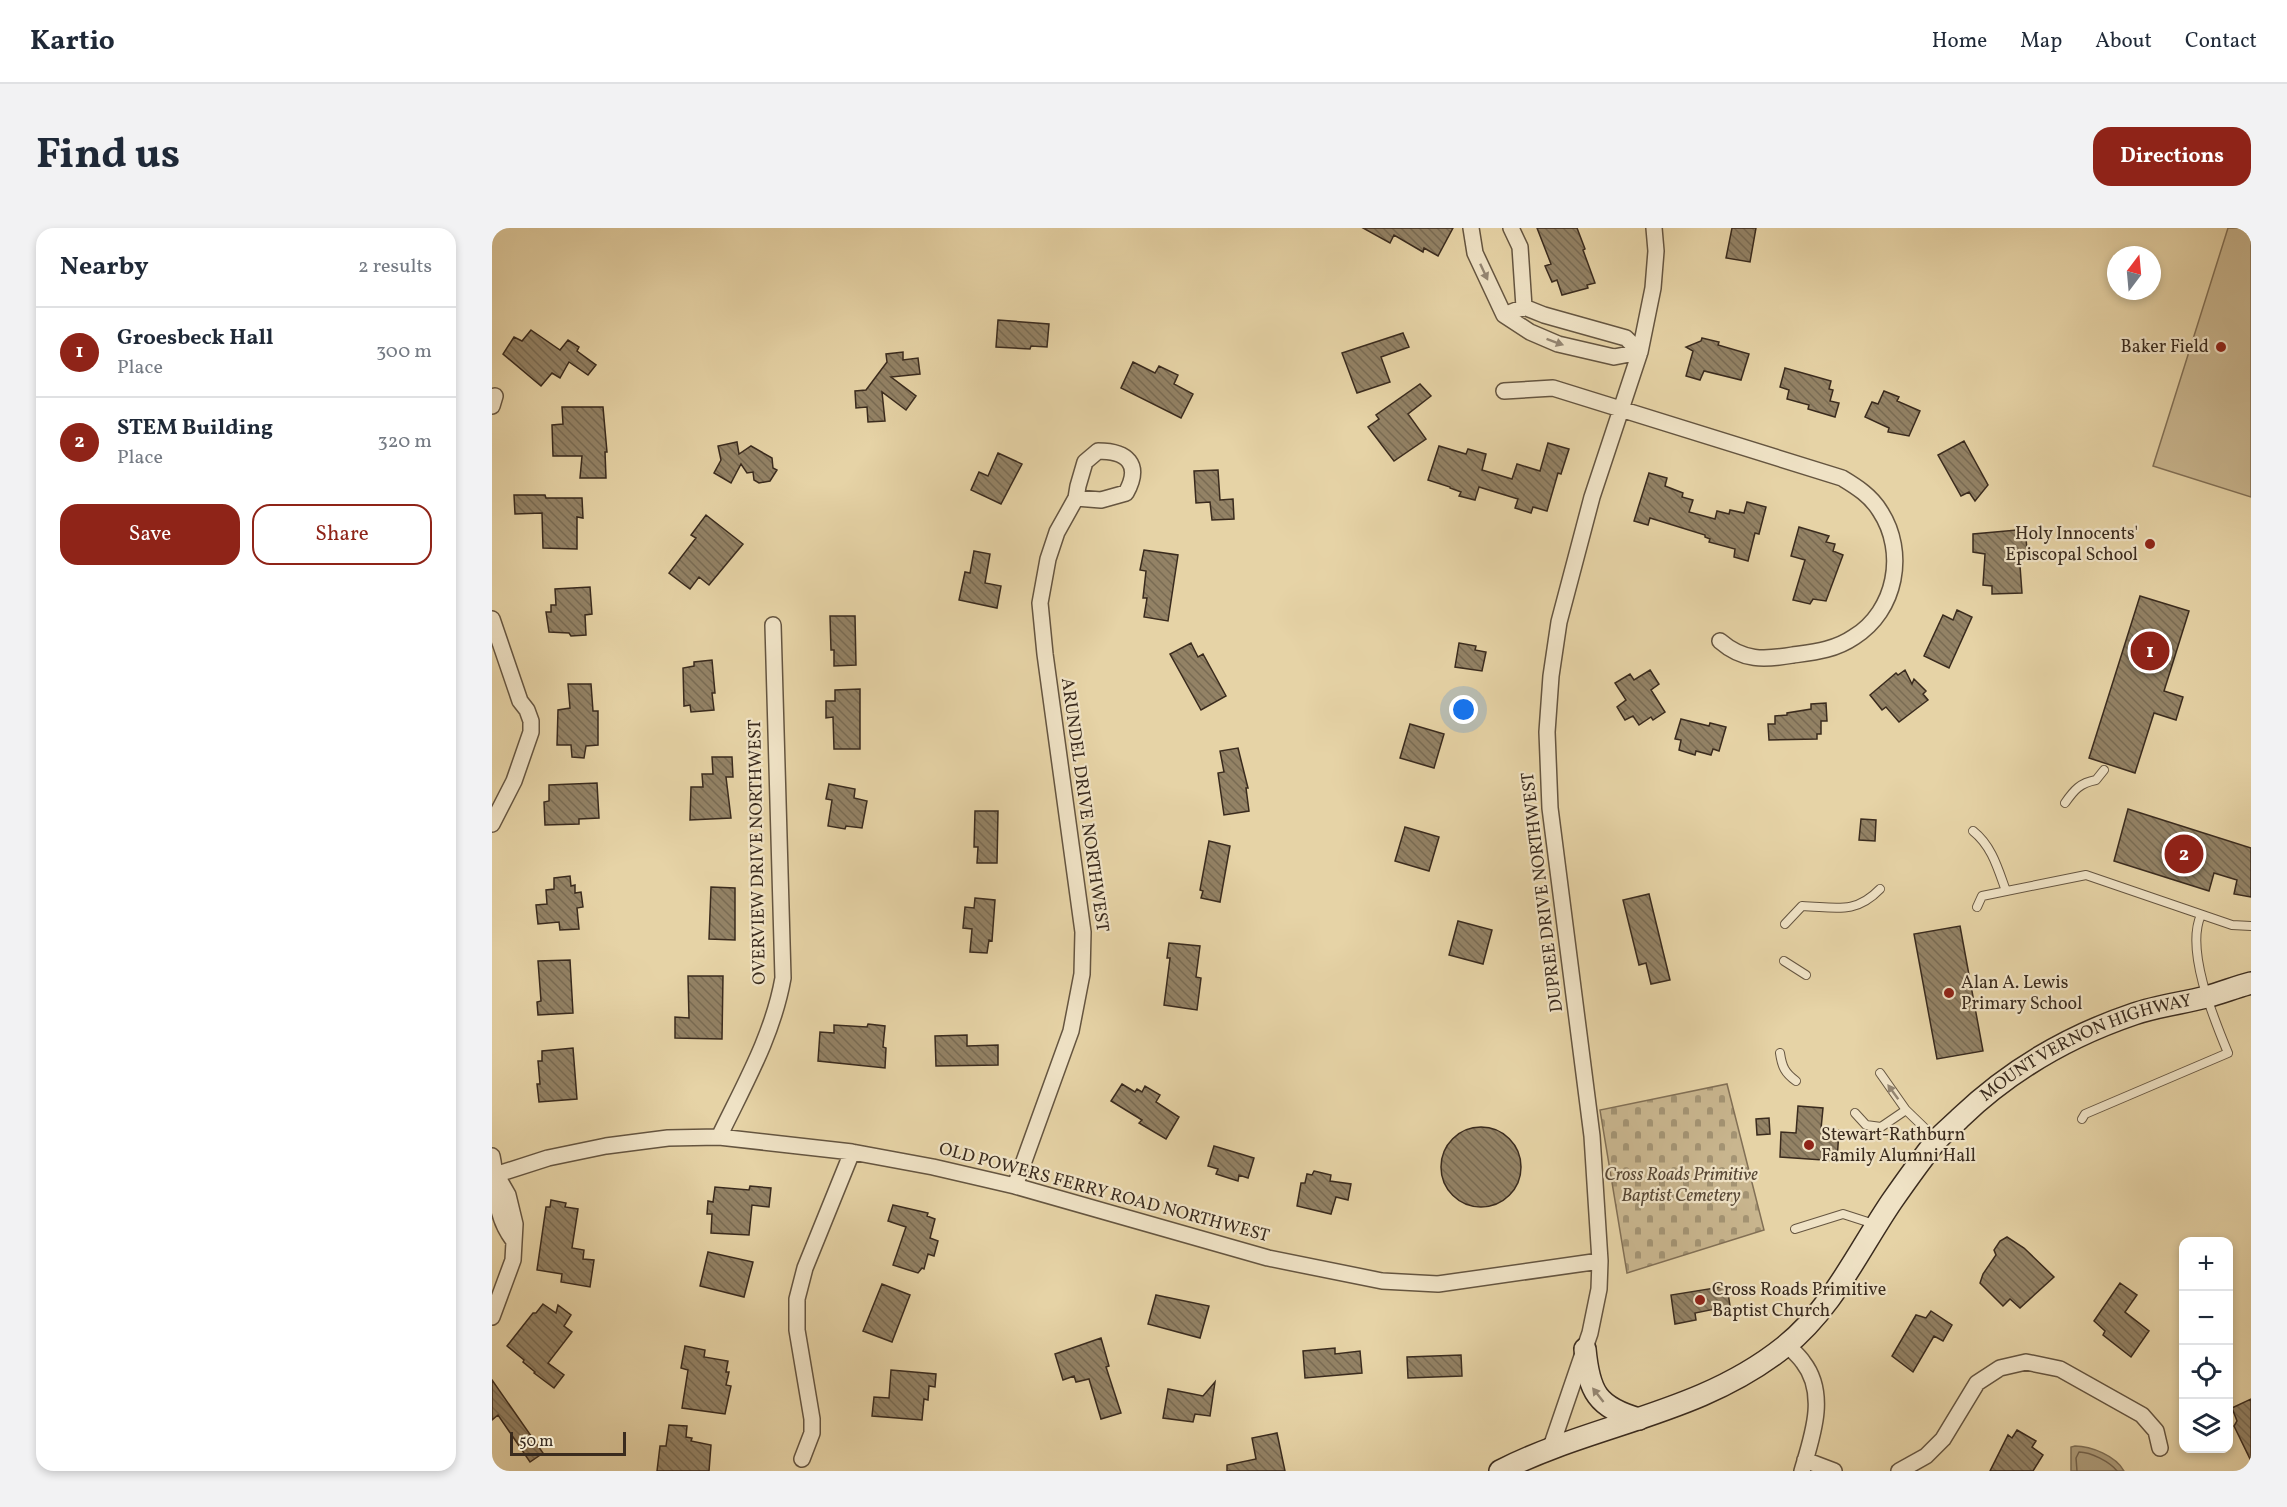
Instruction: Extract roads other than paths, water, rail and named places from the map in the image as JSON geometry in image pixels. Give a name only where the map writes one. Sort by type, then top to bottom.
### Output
[{"type":"street","points":[[1471,228],[1475,253],[1504,315],[1530,332],[1558,344],[1614,357],[1640,352]]},
{"type":"street","points":[[1511,228],[1520,247],[1524,307]]},
{"type":"street","name":"DUPREE DRIVE NORTHWEST","points":[[1550,1450],[1585,1349],[1597,1303],[1600,1261],[1592,1136],[1550,808],[1547,732],[1551,676],[1559,622],[1592,497],[1640,352],[1653,288],[1656,251],[1654,228]]},
{"type":"street","points":[[1504,315],[1524,307],[1544,315],[1626,338],[1640,352]]},
{"type":"street","points":[[1504,391],[1553,388],[1842,478],[1870,498],[1888,525],[1895,556],[1892,587],[1878,616],[1857,636],[1829,650],[1764,660],[1740,655],[1720,642]]},
{"type":"street","name":"ARUNDEL DRIVE NORTHWEST","points":[[1015,1186],[1071,1031],[1082,975],[1083,932],[1044,654],[1040,603],[1048,559],[1057,532],[1076,498]]},
{"type":"street","points":[[492,620],[520,701],[527,710],[531,732],[514,781],[492,824]]},
{"type":"street","name":"OVERVIEW DRIVE NORTHWEST","points":[[719,1137],[769,1032],[778,1005],[783,978],[773,625]]},
{"type":"street","name":"MOUNT VERNON HIGHWAY","points":[[1639,1419],[1724,1387],[1744,1376],[1787,1345],[1823,1307],[1937,1140],[1995,1087],[2042,1055],[2099,1027],[2137,1013],[2251,983]]},
{"type":"street","name":"OLD POWERS FERRY ROAD NORTHWEST","points":[[494,1175],[548,1158],[606,1146],[668,1138],[719,1137],[852,1152],[933,1167],[1015,1186],[1268,1258],[1382,1281],[1438,1284],[1600,1261]]},
{"type":"street","points":[[802,1459],[812,1433],[812,1419],[797,1330],[797,1299],[805,1268],[852,1152]]},
{"type":"street","points":[[492,1156],[494,1175],[508,1195],[516,1224],[513,1260],[492,1317]]},
{"type":"street","points":[[1787,1345],[1810,1372],[1817,1398],[1816,1417],[1804,1466],[1834,1471]]},
{"type":"street","points":[[1585,1349],[1589,1381],[1600,1400],[1617,1411],[1639,1419]]},
{"type":"street","points":[[1899,1471],[1926,1456],[1943,1439],[1977,1383],[2000,1368],[2026,1362],[2060,1369],[2142,1415],[2156,1431],[2160,1448]]},
{"type":"street","points":[[1500,1471],[1550,1450],[1639,1419]]},
{"type":"street","points":[[1543,1471],[1550,1450]]},
{"type":"lane","points":[[2065,802],[2076,787],[2096,780],[2104,770]]},
{"type":"lane","points":[[1973,831],[1982,838],[1996,863],[2006,891]]},
{"type":"lane","points":[[1977,907],[1982,896],[2086,875],[2232,925],[2251,926]]},
{"type":"lane","points":[[1785,924],[1802,906],[1857,907],[1869,900],[1880,889]]},
{"type":"lane","points":[[2082,1119],[2085,1114],[2228,1053],[2207,996],[2195,943],[2200,915]]},
{"type":"lane","points":[[1784,961],[1806,975]]},
{"type":"lane","points":[[1780,1053],[1781,1065],[1787,1075],[1796,1081]]},
{"type":"lane","points":[[1880,1073],[1906,1110],[1937,1140]]},
{"type":"lane","points":[[1855,1113],[1866,1125],[1881,1127],[1906,1110]]},
{"type":"lane","points":[[1795,1229],[1843,1214],[1877,1225]]},
{"type":"water","points":[[2075,1446],[2109,1456],[2124,1471],[2071,1471],[2071,1447]]},
{"type":"place","name":"Baker Field","points":[[2221,347]]},
{"type":"place","name":"Holy Innocents' Episcopal School","points":[[2150,544]]},
{"type":"place","name":"Groesbeck Hall","points":[[2150,651]]},
{"type":"place","name":"STEM Building","points":[[2184,854]]},
{"type":"place","name":"Alan A. Lewis Primary School","points":[[1949,993]]},
{"type":"place","name":"Stewart-Rathburn Family Alumni Hall","points":[[1809,1145]]},
{"type":"place","name":"Cross Roads Primitive Baptist Church","points":[[1700,1300]]},
{"type":"park label","name":"Cross Roads Primitive Baptist Cemetery","points":[[1681,1185]]}]
